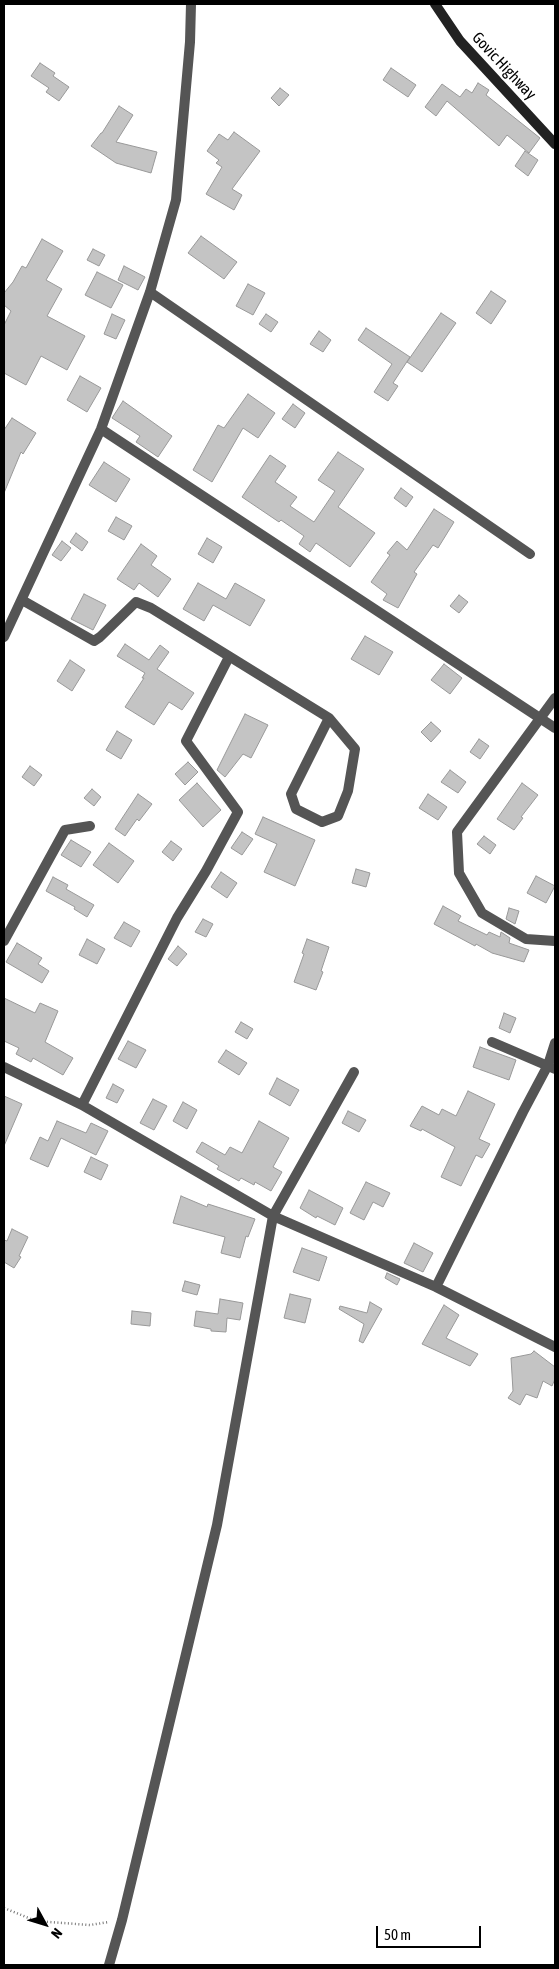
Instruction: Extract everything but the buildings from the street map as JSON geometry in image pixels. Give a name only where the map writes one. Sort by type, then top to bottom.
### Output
[{"type":"main road","name":"Govic Highway","points":[[435,4],[460,42],[555,144]]},
{"type":"street","points":[[4,636],[101,430],[150,292],[176,200],[190,42],[191,4]]},
{"type":"street","points":[[150,292],[530,554]]},
{"type":"street","points":[[101,430],[555,728]]},
{"type":"street","points":[[22,600],[94,641],[100,638],[136,602],[151,608],[329,718],[355,748],[348,791],[338,816],[322,822],[296,809],[291,794],[329,718]]},
{"type":"street","points":[[82,1105],[177,918],[206,872],[238,812],[186,741],[230,657]]},
{"type":"street","points":[[555,698],[457,832],[459,873],[482,913],[526,939],[555,941]]},
{"type":"street","points":[[4,940],[65,830],[90,826]]},
{"type":"street","points":[[492,1042],[552,1067]]},
{"type":"street","points":[[436,1287],[523,1112],[552,1067],[555,1043]]},
{"type":"street","points":[[4,1067],[82,1105],[273,1216],[436,1287],[555,1347]]},
{"type":"street","points":[[109,1965],[122,1920],[217,1525],[273,1216],[354,1072]]},
{"type":"path","points":[[4,1908],[36,1921],[90,1925],[122,1920]]}]
